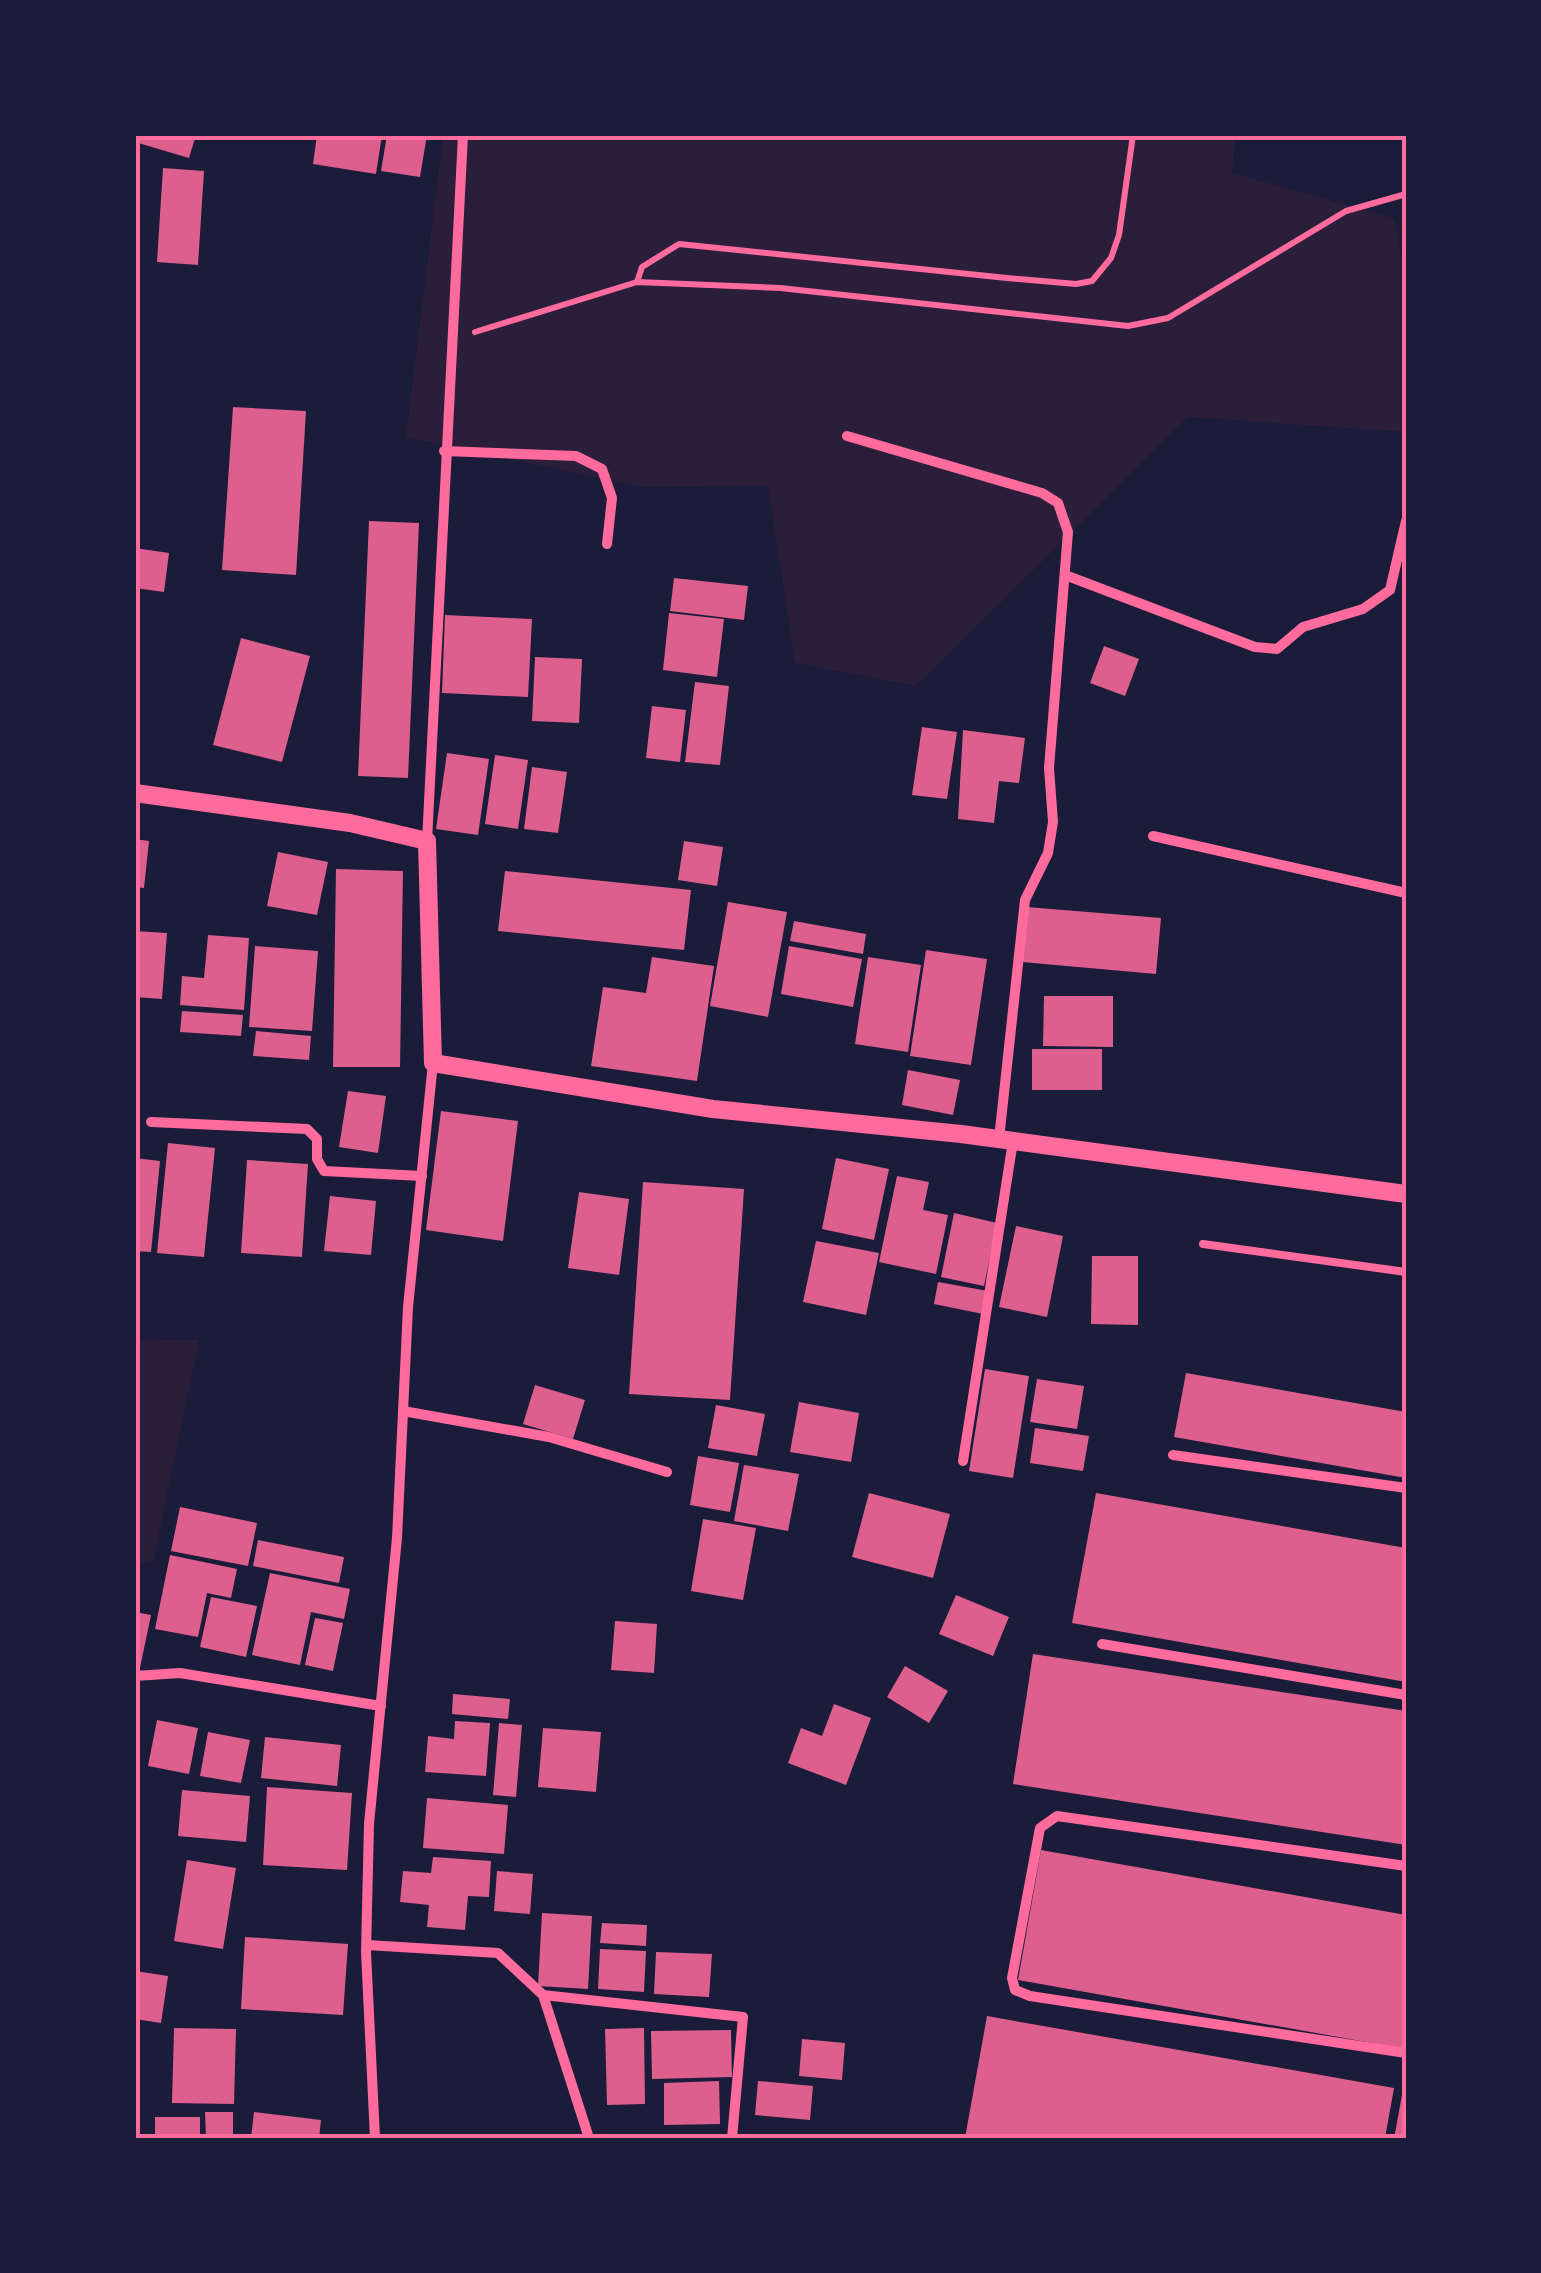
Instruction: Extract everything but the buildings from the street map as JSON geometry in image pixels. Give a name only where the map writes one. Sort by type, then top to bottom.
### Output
[{"type":"street","points":[[375,2138],[366,1944],[370,1824],[408,1306],[432,1063],[427,841],[463,135]]},
{"type":"street","points":[[847,436],[994,478],[1058,503],[1068,532],[1049,768],[1052,838],[1025,900],[1006,1140],[963,1462]]},
{"type":"street","points":[[444,451],[576,456],[602,469],[612,498],[607,544]]},
{"type":"street","points":[[1065,576],[1255,647],[1277,649],[1303,627],[1363,608],[1390,590],[1406,522]]},
{"type":"street","points":[[135,793],[350,823],[427,841]]},
{"type":"street","points":[[1153,836],[1406,893]]},
{"type":"street","points":[[432,1063],[713,1109],[1006,1140],[1406,1194]]},
{"type":"street","points":[[151,1122],[307,1129],[317,1139],[317,1159],[324,1171],[422,1176]]},
{"type":"street","points":[[403,1410],[550,1437],[666,1472]]},
{"type":"street","points":[[1173,1455],[1406,1488]]},
{"type":"street","points":[[1102,1644],[1406,1695]]},
{"type":"street","points":[[135,1676],[180,1673],[381,1706]]},
{"type":"street","points":[[1406,1866],[1057,1816],[1040,1828],[1012,1978],[1015,1990],[1030,1996],[1406,2053]]},
{"type":"street","points":[[366,1944],[498,1954],[542,1995],[588,2138],[593,2138]]},
{"type":"street","points":[[542,1995],[743,2017],[732,2138]]},
{"type":"lane","points":[[1203,1244],[1406,1272]]},
{"type":"path","points":[[636,282],[642,268],[679,244],[1007,278],[1076,284],[1092,280],[1111,258],[1119,236],[1134,135]]},
{"type":"path","points":[[455,339],[636,282],[780,288],[1128,326],[1168,318],[1346,212],[1406,194]]},
{"type":"shaded area","points":[[443,135],[1235,135],[1232,173],[1394,218],[1406,279],[1406,432],[1188,417],[916,686],[795,663],[768,486],[641,487],[406,437]]},
{"type":"shaded area","points":[[135,1339],[199,1340],[153,1563],[135,1561]]}]
